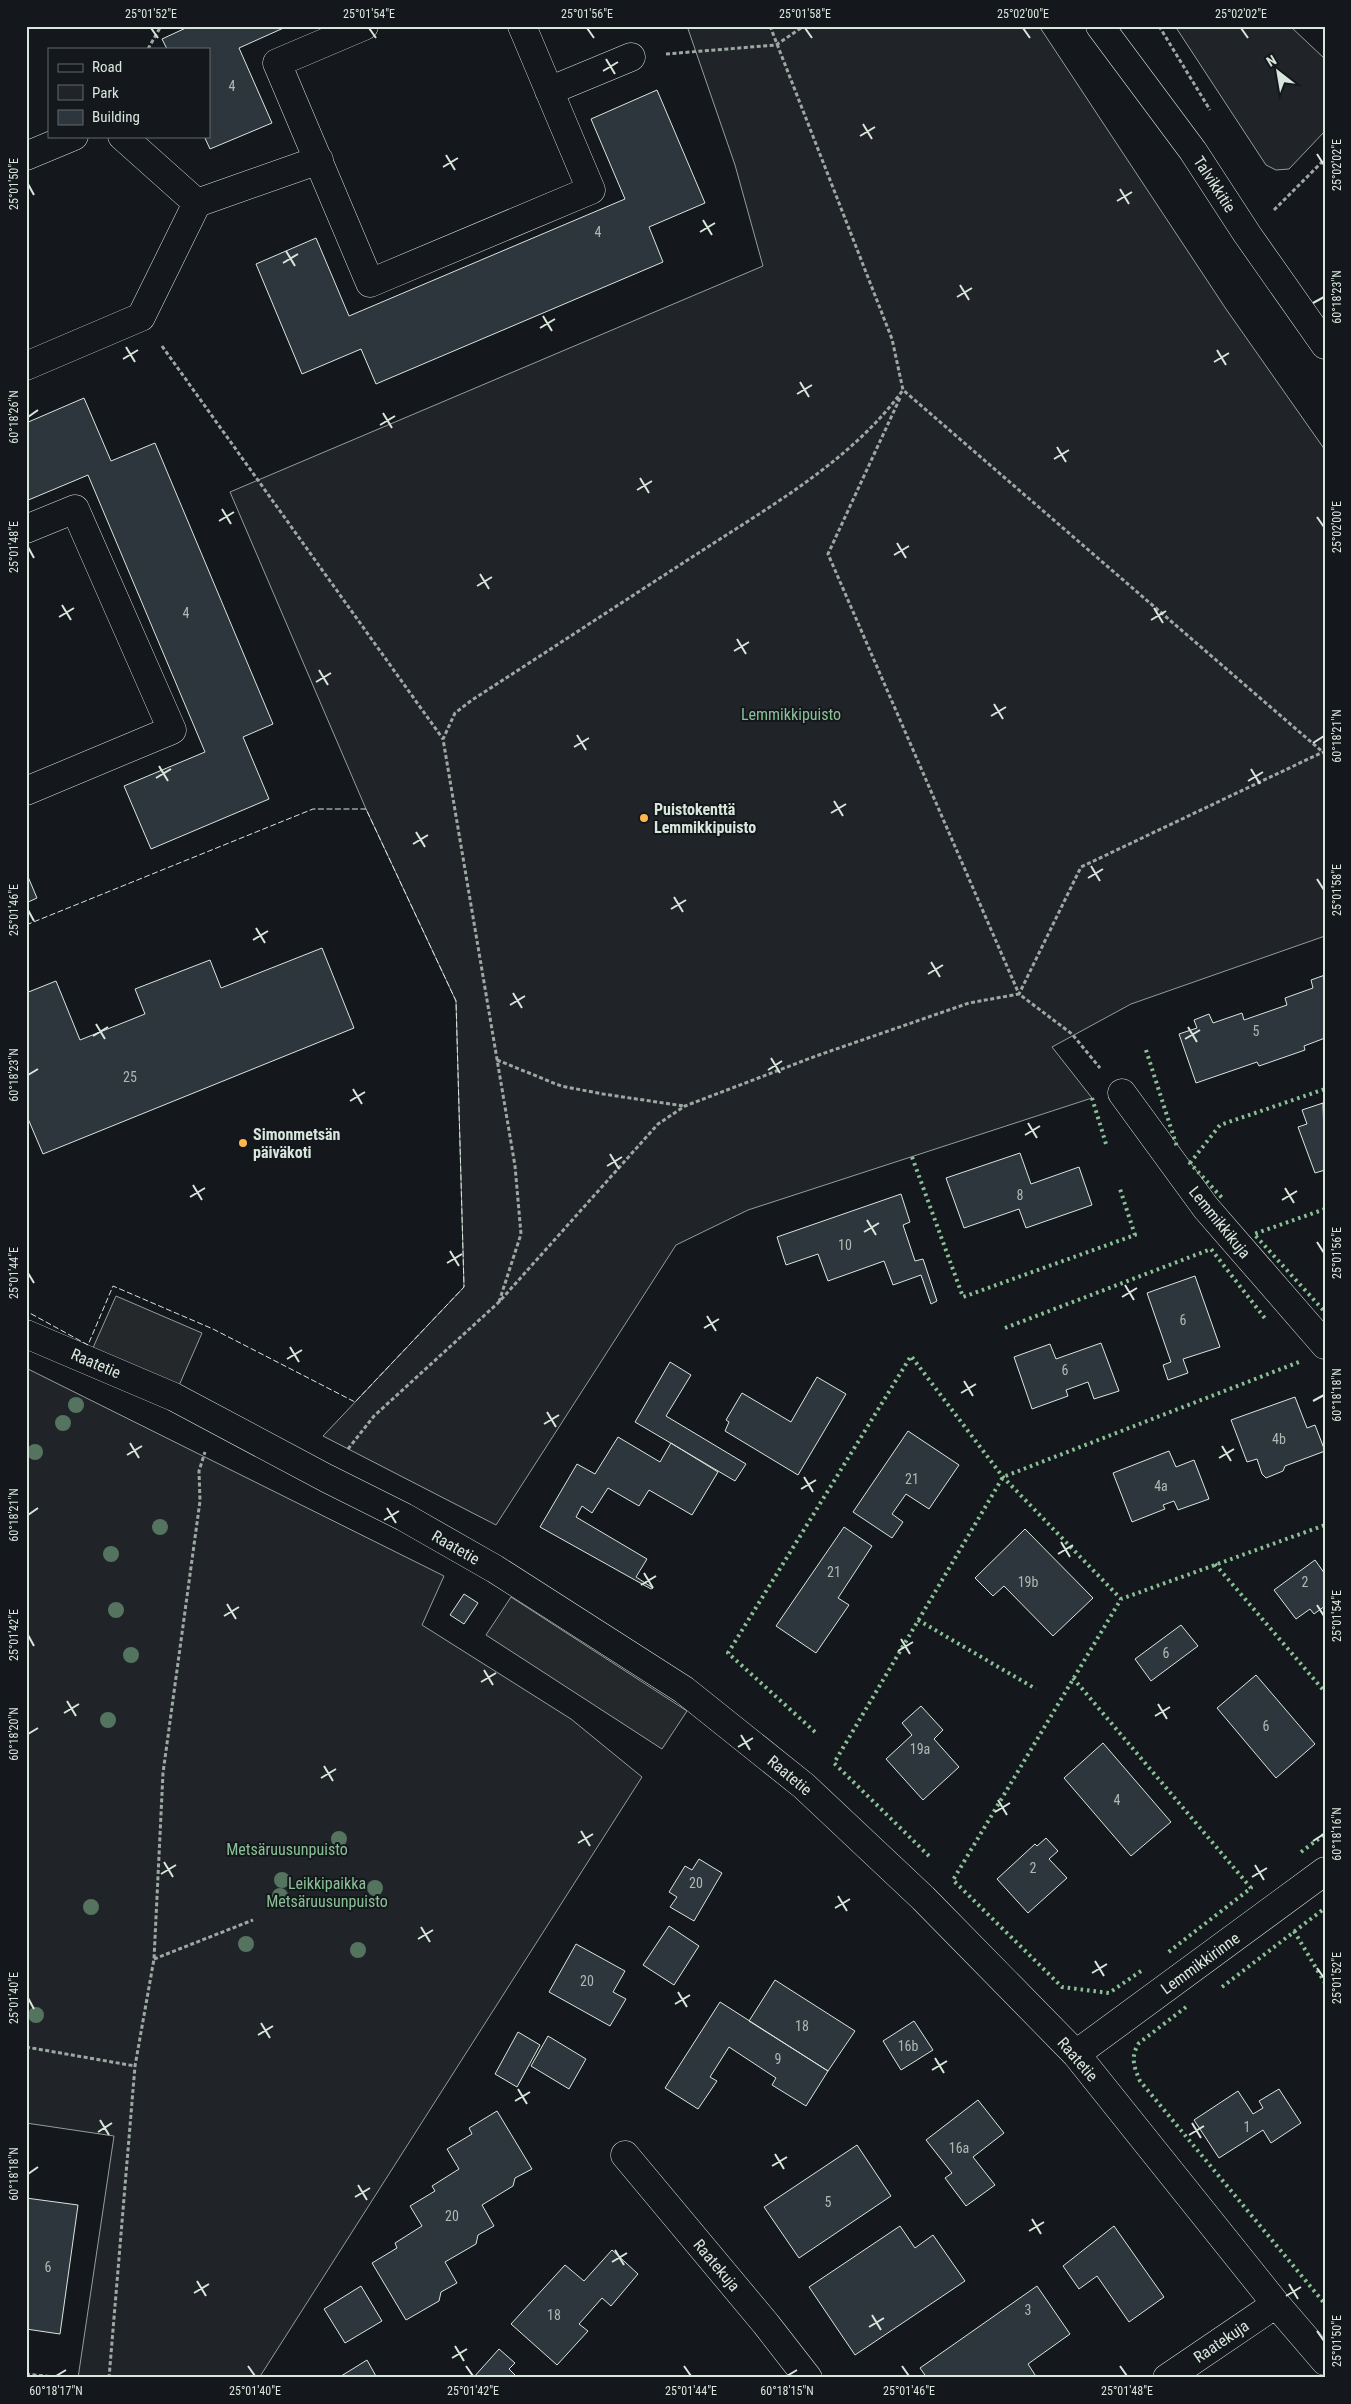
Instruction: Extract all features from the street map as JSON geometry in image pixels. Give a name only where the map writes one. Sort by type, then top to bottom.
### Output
[{"type":"street","points":[[364,26],[277,63],[370,283],[591,190],[522,26]]},
{"type":"street","name":"Talvikkitie","points":[[1100,26],[1193,151],[1247,234],[1325,345]]},
{"type":"street","points":[[549,91],[630,57]]},
{"type":"street","points":[[26,156],[69,138]]},
{"type":"street","points":[[124,138],[197,204]]},
{"type":"street","points":[[26,366],[141,317],[197,204],[318,160]]},
{"type":"street","points":[[26,529],[75,509],[172,730],[26,791]]},
{"type":"street","name":"Lemmikkikuja","points":[[1122,1093],[1206,1208],[1325,1345]]},
{"type":"street","name":"Raatetie","points":[[26,1334],[174,1397],[326,1478],[404,1517],[495,1569],[684,1690],[804,1786],[923,1898],[1076,2054],[1276,2304],[1325,2362]]},
{"type":"street","name":"Lemmikkirinne","points":[[1076,2054],[1325,1872]]},
{"type":"street","name":"Raatekuja","points":[[625,2155],[766,2324],[808,2378]]},
{"type":"street","name":"Raatekuja","points":[[1167,2378],[1276,2304]]},
{"type":"path","points":[[149,48],[161,26]]},
{"type":"path","points":[[770,26],[892,339],[904,390],[1324,753],[1081,867],[1019,994]]},
{"type":"path","points":[[630,57],[776,45],[804,26]]},
{"type":"path","points":[[1273,210],[1325,159]]},
{"type":"path","points":[[141,317],[443,739],[515,1166],[521,1234],[499,1302]]},
{"type":"path","points":[[443,739],[455,713],[472,700],[762,512],[821,471],[864,436],[886,414],[904,390]]},
{"type":"path","points":[[904,390],[828,554],[1019,994],[1072,1034],[1122,1093]]},
{"type":"path","points":[[326,1478],[374,1416],[499,1302],[658,1124],[685,1106],[816,1056],[969,1003],[1019,994]]},
{"type":"path","points":[[496,1060],[561,1086],[685,1106]]},
{"type":"path","points":[[109,2378],[135,2066],[154,1958],[163,1773],[200,1501],[199,1470],[215,1418]]},
{"type":"path","points":[[154,1958],[253,1920]]},
{"type":"path","points":[[26,2047],[135,2066]]},
{"type":"path","points":[[26,2374],[63,2378]]},
{"type":"green space","name":"Lemmikkipuisto","points":[[687,26],[1039,26],[1226,309],[1325,450],[1325,936],[1131,1004],[1052,1047],[1092,1098],[748,1210],[676,1245],[496,1525],[323,1436],[464,1287],[456,1001],[366,809],[230,492],[763,266],[735,165]]},
{"type":"green space","points":[[1175,26],[1290,26],[1325,59],[1325,131],[1289,169],[1276,170],[1266,165]]},
{"type":"green space","name":"Metsäruusunpuisto","points":[[26,1368],[444,1576],[422,1625],[571,1719],[642,1777],[259,2378],[78,2378],[114,2136],[26,2123]]},
{"type":"shaded area","points":[[116,1296],[202,1333],[174,1397],[88,1359]]},
{"type":"shaded area","points":[[511,1597],[687,1711],[662,1749],[486,1635]]},
{"type":"building","points":[[190,26],[288,26],[239,48],[272,123],[210,149],[205,138],[210,138],[210,48],[166,48],[162,39]]},
{"type":"building","points":[[657,90],[705,203],[649,227],[663,262],[376,384],[361,349],[302,374],[256,264],[316,238],[349,316],[625,199],[591,119]]},
{"type":"building","points":[[84,398],[111,461],[155,443],[273,724],[243,737],[269,799],[151,849],[124,786],[205,752],[88,475],[26,501],[26,423]]},
{"type":"building","points":[[26,872],[37,898],[26,903]]},
{"type":"building","points":[[322,948],[354,1028],[43,1154],[26,1114],[26,993],[56,981],[80,1040],[145,1014],[135,989],[210,960],[221,988]]},
{"type":"building","points":[[1325,975],[1325,1038],[1304,1046],[1305,1050],[1259,1066],[1257,1062],[1196,1083],[1179,1034],[1197,1028],[1194,1020],[1209,1014],[1213,1023],[1242,1013],[1244,1020],[1287,1005],[1285,998],[1313,988],[1311,980]]},
{"type":"building","points":[[1323,1103],[1325,1170],[1315,1173],[1298,1127],[1307,1124],[1302,1110]]},
{"type":"building","points":[[1020,1153],[1031,1184],[1079,1167],[1092,1205],[1026,1228],[1019,1209],[964,1228],[946,1178]]},
{"type":"building","points":[[901,1194],[910,1222],[903,1225],[915,1261],[923,1259],[937,1301],[931,1304],[921,1275],[893,1285],[884,1261],[828,1281],[818,1254],[786,1265],[777,1237]]},
{"type":"building","points":[[1195,1276],[1220,1347],[1183,1359],[1188,1373],[1168,1380],[1163,1365],[1171,1362],[1147,1293]]},
{"type":"building","points":[[1101,1343],[1119,1391],[1094,1399],[1088,1382],[1066,1390],[1068,1396],[1032,1409],[1014,1357],[1050,1344],[1056,1359]]},
{"type":"building","points":[[670,1362],[691,1375],[666,1416],[746,1464],[735,1481],[635,1422]]},
{"type":"building","points":[[817,1377],[846,1394],[798,1475],[725,1431],[729,1422],[726,1420],[742,1393],[791,1422]]},
{"type":"building","points":[[1295,1397],[1307,1428],[1315,1425],[1325,1451],[1285,1466],[1283,1471],[1266,1478],[1262,1474],[1257,1459],[1247,1462],[1231,1420]]},
{"type":"building","points":[[908,1431],[959,1465],[929,1509],[906,1494],[892,1514],[903,1522],[892,1538],[853,1512]]},
{"type":"building","points":[[618,1437],[660,1462],[671,1443],[718,1472],[692,1515],[649,1490],[639,1506],[608,1488],[592,1513],[582,1506],[576,1517],[647,1559],[636,1577],[653,1588],[651,1589],[540,1527],[577,1464],[595,1474]]},
{"type":"building","points":[[1169,1451],[1176,1467],[1194,1460],[1209,1499],[1178,1510],[1174,1501],[1163,1505],[1165,1509],[1132,1522],[1113,1473]]},
{"type":"building","points":[[844,1527],[872,1546],[838,1598],[849,1605],[816,1653],[776,1626]]},
{"type":"building","points":[[1025,1529],[1093,1598],[1053,1636],[1004,1586],[993,1596],[975,1578]]},
{"type":"building","points":[[1315,1560],[1325,1574],[1325,1606],[1314,1614],[1310,1609],[1296,1619],[1274,1590]]},
{"type":"building","points":[[464,1594],[478,1603],[464,1624],[450,1615]]},
{"type":"building","points":[[1181,1625],[1198,1646],[1151,1681],[1135,1659]]},
{"type":"building","points":[[1256,1675],[1315,1744],[1276,1778],[1217,1708]]},
{"type":"building","points":[[921,1706],[943,1730],[934,1739],[959,1767],[923,1800],[886,1759],[912,1735],[902,1723]]},
{"type":"building","points":[[1103,1743],[1171,1822],[1131,1856],[1064,1778]]},
{"type":"building","points":[[1046,1838],[1058,1851],[1049,1859],[1067,1878],[1028,1913],[997,1879],[1035,1844],[1037,1846]]},
{"type":"building","points":[[699,1859],[722,1873],[694,1921],[670,1907],[677,1897],[669,1892],[685,1866],[692,1870]]},
{"type":"building","points":[[669,1926],[699,1946],[674,1985],[643,1965]]},
{"type":"building","points":[[576,1944],[625,1971],[613,1992],[626,1999],[610,2026],[549,1992]]},
{"type":"building","points":[[775,1980],[855,2031],[828,2071],[749,2021]]},
{"type":"building","points":[[720,2002],[828,2071],[806,2106],[772,2085],[776,2078],[729,2047],[710,2077],[717,2081],[698,2109],[665,2088]]},
{"type":"building","points":[[914,2021],[933,2050],[901,2070],[883,2041]]},
{"type":"building","points":[[518,2032],[540,2045],[517,2087],[495,2074]]},
{"type":"building","points":[[548,2036],[586,2059],[569,2089],[531,2066]]},
{"type":"building","points":[[1279,2089],[1301,2123],[1271,2143],[1263,2130],[1219,2158],[1194,2120],[1238,2091],[1253,2114],[1263,2108],[1259,2101]]},
{"type":"building","points":[[978,2100],[1004,2133],[973,2157],[995,2185],[966,2206],[945,2178],[952,2173],[926,2140]]},
{"type":"building","points":[[497,2111],[532,2169],[515,2178],[513,2186],[482,2205],[494,2226],[478,2235],[476,2244],[445,2262],[457,2283],[441,2292],[439,2301],[406,2320],[372,2263],[397,2248],[395,2243],[422,2226],[410,2206],[435,2191],[432,2186],[459,2169],[447,2149],[472,2134],[469,2128]]},
{"type":"building","points":[[857,2145],[891,2196],[799,2258],[764,2207]]},
{"type":"building","points":[[26,2198],[78,2205],[60,2334],[26,2329]]},
{"type":"building","points":[[900,2226],[915,2248],[933,2235],[965,2281],[855,2355],[809,2287]]},
{"type":"building","points":[[1114,2226],[1164,2297],[1129,2322],[1097,2276],[1079,2289],[1063,2266]]},
{"type":"building","points":[[612,2250],[638,2274],[611,2306],[602,2298],[579,2324],[588,2331],[557,2365],[511,2324],[565,2265],[584,2281]]},
{"type":"building","points":[[361,2286],[382,2321],[345,2343],[324,2309]]},
{"type":"building","points":[[1037,2286],[1070,2334],[1028,2364],[1037,2378],[927,2378],[920,2368]]},
{"type":"building","points":[[499,2349],[515,2363],[509,2369],[518,2378],[473,2378]]},
{"type":"building","points":[[367,2360],[377,2378],[338,2378]]},
{"type":"hedge","points":[[1146,1050],[1177,1147]]},
{"type":"hedge","points":[[1190,1163],[1220,1125],[1325,1089]]},
{"type":"hedge","points":[[1092,1098],[1106,1144]]},
{"type":"hedge","points":[[912,1157],[963,1297],[1135,1235],[1120,1189]]},
{"type":"hedge","points":[[1189,1162],[1224,1200]]},
{"type":"hedge","points":[[1325,1209],[1254,1234],[1325,1312]]},
{"type":"hedge","points":[[1005,1328],[1211,1249],[1267,1321]]},
{"type":"hedge","points":[[815,1732],[728,1653],[911,1356],[1003,1477],[1121,1599]]},
{"type":"hedge","points":[[929,1856],[834,1763],[1003,1477],[1299,1362]]},
{"type":"hedge","points":[[1141,1971],[1109,1993],[1062,1987],[953,1880],[1121,1599],[1325,1525]]},
{"type":"hedge","points":[[1215,1564],[1325,1692]]},
{"type":"hedge","points":[[918,1620],[1036,1689]]},
{"type":"hedge","points":[[1073,1678],[1251,1888],[1166,1954]]},
{"type":"hedge","points":[[1301,1852],[1325,1834]]},
{"type":"hedge","points":[[1222,1987],[1325,1908]]},
{"type":"hedge","points":[[1294,1931],[1325,1983]]},
{"type":"hedge","points":[[1186,2007],[1139,2043],[1136,2048],[1134,2062],[1140,2081],[1325,2304]]},
{"type":"fence","points":[[26,925],[313,809],[366,809],[456,1001],[464,1287],[355,1402],[213,1329],[113,1286],[88,1345],[26,1311]]},
{"type":"place","name":"Puistokenttä Lemmikkipuisto","points":[[644,818]]},
{"type":"place","name":"Simonmetsän päiväkoti","points":[[243,1143]]},
{"type":"park label","name":"Leikkipaikka Metsäruusunpuisto","points":[[327,1892]]}]
